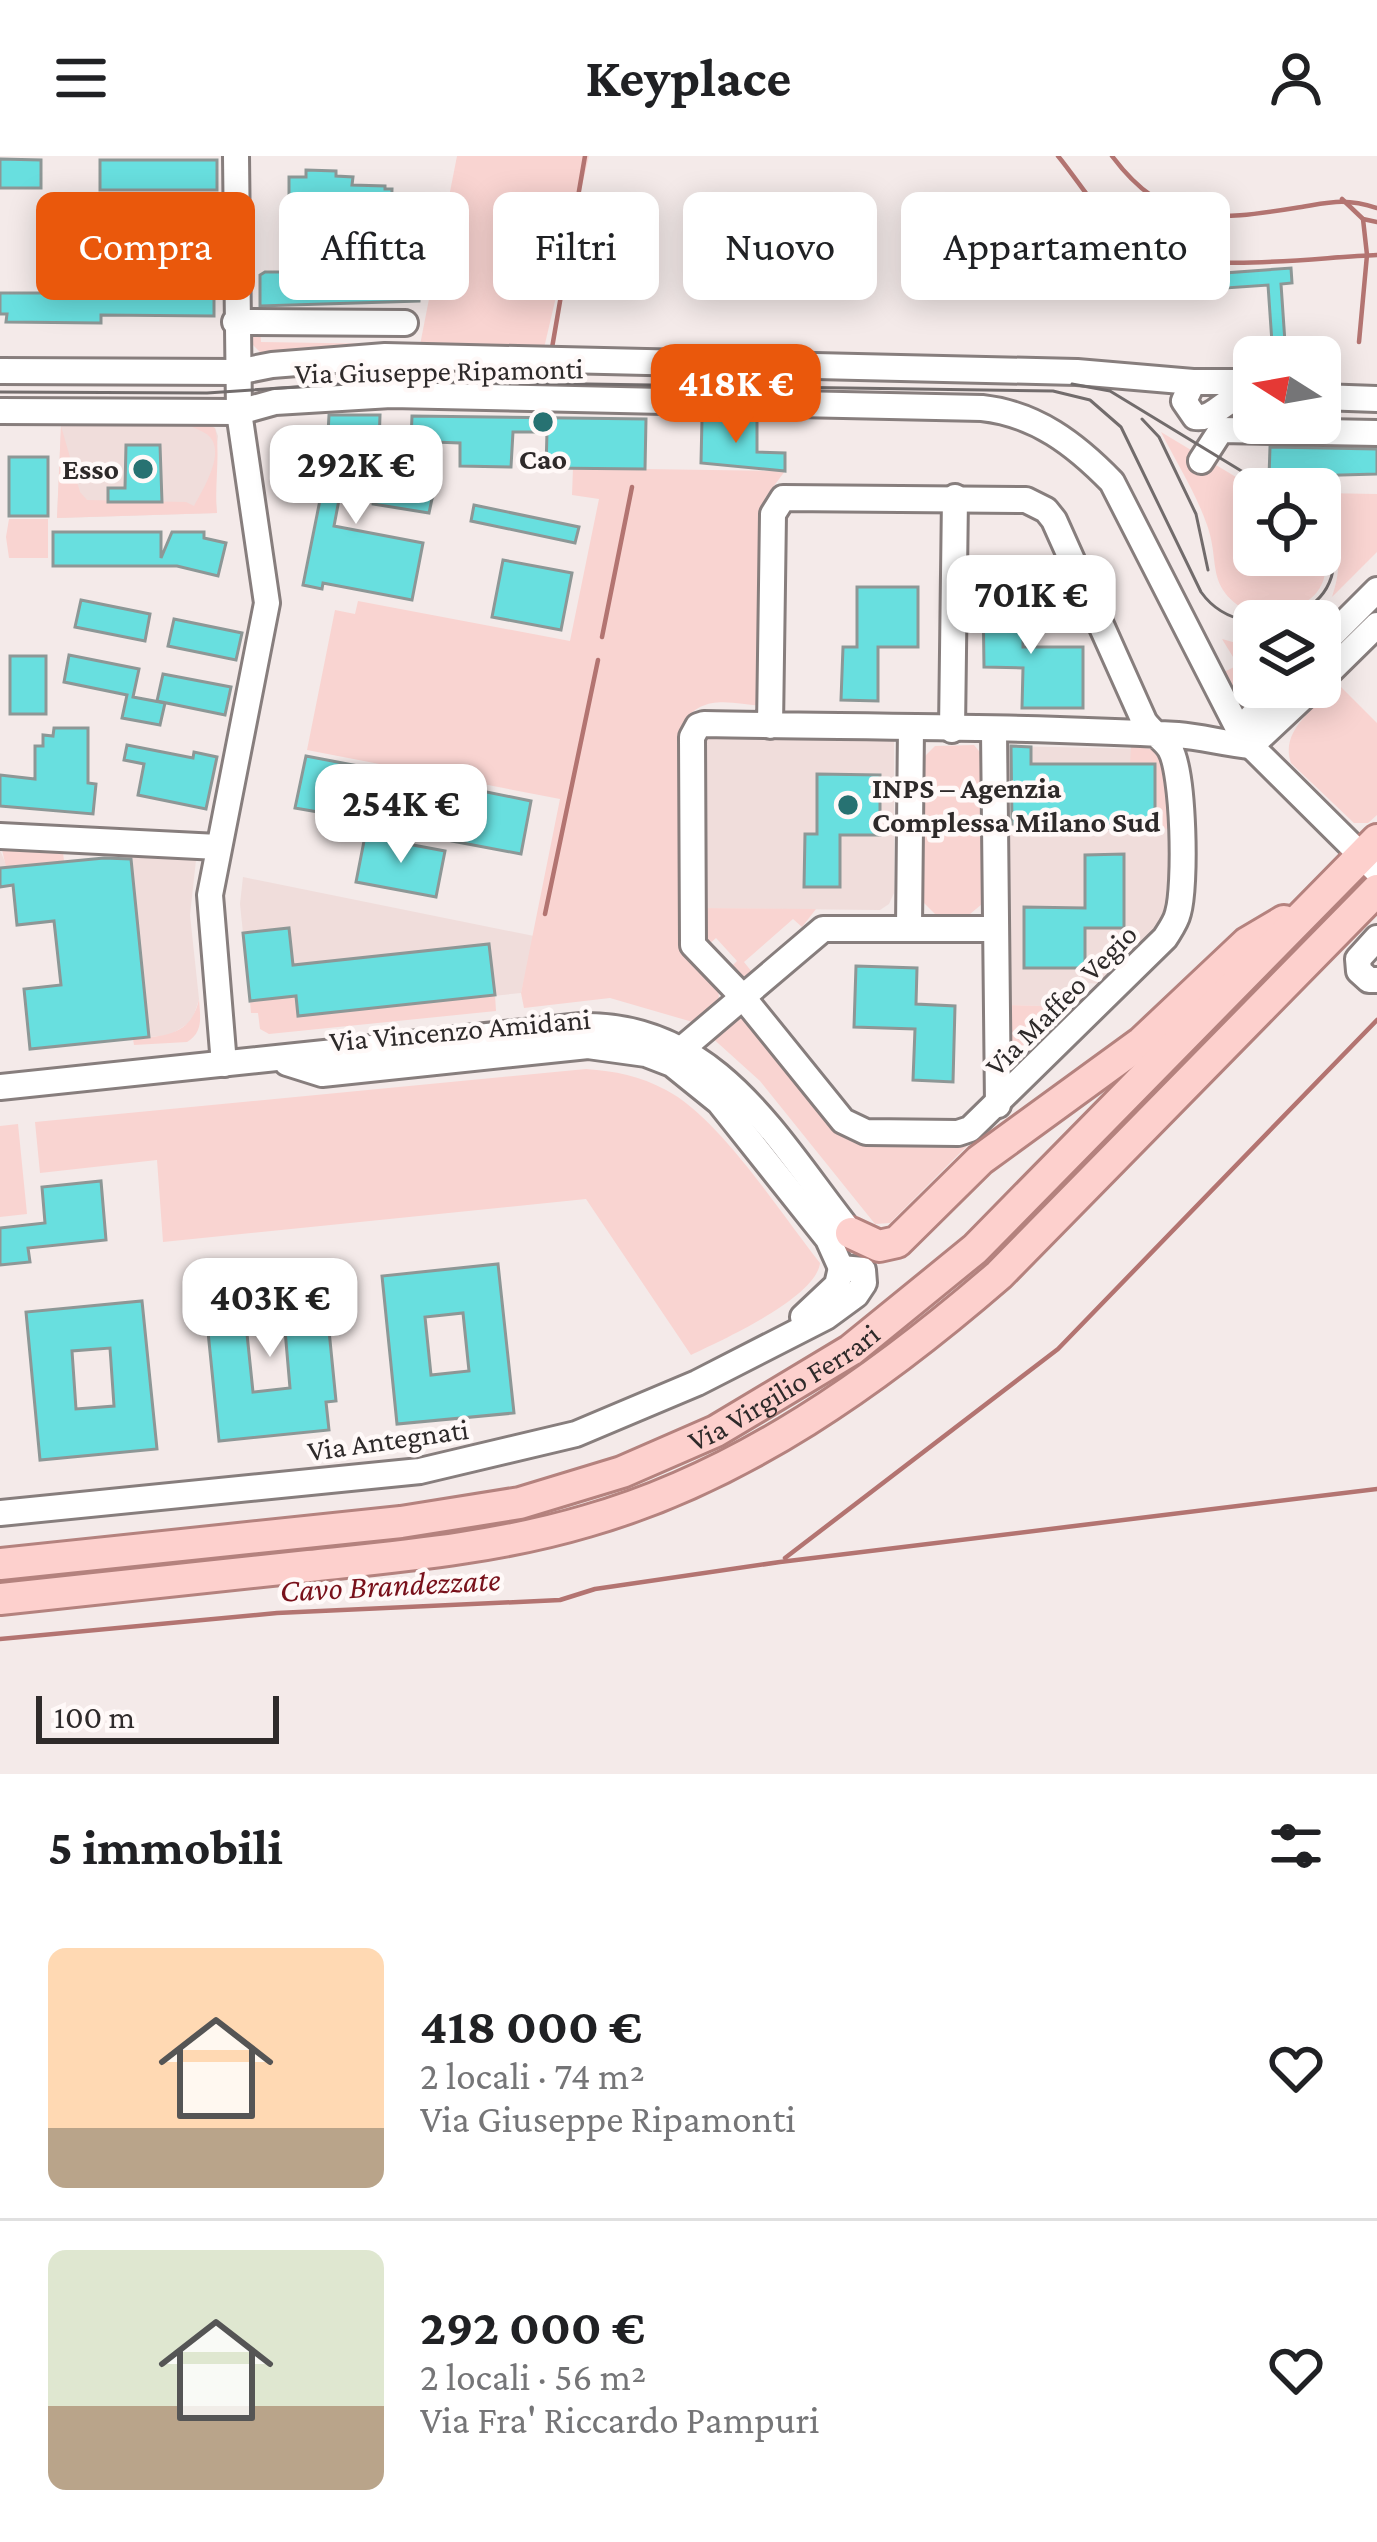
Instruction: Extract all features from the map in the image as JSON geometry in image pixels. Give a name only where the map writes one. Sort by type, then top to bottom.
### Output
[{"type":"main road","name":"Via Virgilio Ferrari","points":[[0,1564],[400,1522],[520,1503],[622,1472],[716,1431],[851,1350],[975,1249],[1311,908],[1372,856]]},
{"type":"main road","name":"Via Virgilio Ferrari","points":[[0,1599],[483,1546],[591,1520],[711,1473],[842,1398],[927,1336],[999,1275],[1377,890]]},
{"type":"main road","points":[[851,1233],[879,1246],[897,1243],[980,1160],[1142,1042],[1247,943],[1311,908]]},
{"type":"street","points":[[224,1064],[209,909],[266,616],[238,412],[236,156]]},
{"type":"street","points":[[235,322],[405,323]]},
{"type":"street","name":"Via Giuseppe Ripamonti","points":[[0,371],[237,372],[272,364],[385,356],[1077,372],[1233,382]]},
{"type":"street","points":[[1193,382],[1184,401],[1195,417],[1204,419],[1233,398]]},
{"type":"street","points":[[1341,384],[1377,386]]},
{"type":"street","name":"Via Giuseppe Ripamonti","points":[[0,411],[238,412],[275,403],[391,394],[1000,410],[1026,417],[1062,438],[1112,482],[1245,738]]},
{"type":"street","points":[[1341,398],[1377,399]]},
{"type":"street","points":[[1201,461],[1221,430],[1233,429]]},
{"type":"street","points":[[1341,429],[1377,433]]},
{"type":"street","points":[[952,730],[955,497],[793,495],[776,504],[770,726],[1184,736],[1215,729],[1245,738],[1372,856]]},
{"type":"street","name":"Via Maffeo Vegio","points":[[770,726],[704,724],[692,737],[692,940],[843,1121],[859,1130],[958,1133],[970,1129],[1165,938],[1177,917],[1181,859],[1179,778],[1168,746],[1153,735],[1054,520],[1026,500],[955,497]]},
{"type":"street","points":[[1341,626],[1377,590]]},
{"type":"street","points":[[1341,661],[1377,626]]},
{"type":"street","points":[[1245,738],[1266,708]]},
{"type":"street","points":[[1245,738],[1285,708]]},
{"type":"street","points":[[909,927],[910,728]]},
{"type":"street","points":[[994,731],[998,1105]]},
{"type":"street","points":[[0,836],[218,848]]},
{"type":"street","points":[[683,1048],[823,929],[995,929]]},
{"type":"street","points":[[1377,938],[1358,958],[1359,971],[1377,980]]},
{"type":"street","name":"Via Vincenzo Amidani","points":[[0,1087],[596,1025],[638,1032],[683,1048],[740,1092],[851,1233]]},
{"type":"street","name":"Via Vincenzo Amidani","points":[[274,1059],[322,1074],[588,1046],[646,1054],[672,1064],[719,1102],[828,1239],[841,1268]]},
{"type":"street","name":"Via Antegnati","points":[[0,1513],[420,1471],[575,1434],[631,1414],[763,1348],[837,1285],[841,1268]]},
{"type":"shaded area","points":[[457,156],[589,156],[581,192],[493,192],[493,300],[555,300],[544,348],[420,345],[429,300],[469,300],[469,192],[450,192]]},
{"type":"shaded area","points":[[252,327],[260,327],[261,342],[389,344],[261,353],[253,345]]},
{"type":"shaded area","points":[[208,425],[218,436],[217,513],[57,518],[61,426]]},
{"type":"shaded area","points":[[61,426],[80,492],[87,500],[194,506],[215,452],[209,436],[191,426],[215,428],[217,438],[217,513],[57,518]]},
{"type":"shaded area","points":[[1161,432],[1233,475],[1233,576],[1324,576],[1312,597],[1233,600],[1226,594],[1192,489]]},
{"type":"shaded area","points":[[573,468],[785,471],[765,498],[763,706],[707,704],[682,725],[684,936],[718,984],[719,1001],[696,1023],[610,998],[524,1008],[521,993],[560,799],[307,750],[335,610],[355,614],[358,601],[570,641],[599,499],[572,495]]},
{"type":"shaded area","points":[[1341,493],[1377,494],[1377,552],[1332,597],[1341,576]]},
{"type":"shaded area","points":[[9,519],[48,519],[48,558],[9,558]]},
{"type":"shaded area","points":[[1341,687],[1377,723],[1377,815],[1368,823],[1354,823],[1291,763],[1290,740],[1311,710],[1341,708]]},
{"type":"shaded area","points":[[704,732],[894,736],[894,893],[889,904],[880,910],[700,908],[698,743]]},
{"type":"shaded area","points":[[974,745],[983,756],[982,904],[970,914],[935,914],[922,901],[922,759],[935,746]]},
{"type":"shaded area","points":[[1007,746],[1151,749],[1159,755],[1171,787],[1171,900],[1166,920],[1107,984],[1085,983],[1084,1007],[1006,1005]]},
{"type":"shaded area","points":[[1131,746],[1151,749],[1165,765],[1172,829],[1155,828],[1155,764],[1130,764]]},
{"type":"shaded area","points":[[0,841],[62,843],[64,861],[6,867]]},
{"type":"shaded area","points":[[0,850],[7,867],[131,856],[196,860],[190,915],[199,999],[192,1021],[170,1035],[30,1049],[24,989],[60,985],[54,922],[17,925],[13,886],[0,887]]},
{"type":"shaded area","points":[[243,877],[534,936],[521,993],[298,1016],[250,1001],[240,904]]},
{"type":"shaded area","points":[[700,908],[816,909],[802,927],[793,919],[744,962],[752,972],[741,978],[727,971],[737,961],[716,938],[706,947]]},
{"type":"shaded area","points":[[495,995],[496,1011],[269,1034],[260,1029],[250,1001],[296,996],[298,1016]]},
{"type":"shaded area","points":[[199,999],[199,1028],[187,1042],[134,1045],[133,1039],[166,1035],[183,1027]]},
{"type":"shaded area","points":[[1006,1005],[1084,1007],[1070,1023],[1060,1015],[1015,1060],[1023,1069],[1010,1081]]},
{"type":"shaded area","points":[[738,1015],[748,1019],[837,1123],[981,1132],[890,1223],[875,1224],[760,1081],[709,1035]]},
{"type":"shaded area","points":[[586,1069],[656,1085],[687,1103],[707,1122],[820,1263],[803,1290],[766,1316],[691,1355],[586,1199],[163,1242],[157,1160],[40,1173],[35,1122]]},
{"type":"shaded area","points":[[18,1124],[27,1214],[0,1217],[0,1126]]},
{"type":"building","points":[[0,159],[41,160],[41,188],[0,188]]},
{"type":"building","points":[[100,160],[217,160],[217,190],[100,190]]},
{"type":"building","points":[[306,170],[336,171],[336,176],[353,177],[352,185],[385,186],[392,192],[289,192],[289,177],[306,177]]},
{"type":"building","points":[[1291,268],[1292,283],[1281,284],[1285,336],[1272,336],[1268,285],[1230,288],[1230,273]]},
{"type":"building","points":[[279,272],[279,300],[419,301],[260,306],[260,275]]},
{"type":"building","points":[[0,293],[36,293],[36,300],[214,300],[214,316],[101,315],[101,323],[6,322],[7,314],[0,314]]},
{"type":"building","points":[[329,415],[380,415],[379,445],[352,445],[352,468],[345,468],[334,526],[423,543],[412,600],[323,583],[322,589],[303,585],[326,470]]},
{"type":"building","points":[[412,416],[646,419],[645,469],[546,468],[547,432],[513,432],[511,467],[460,466],[460,443],[434,442],[433,467],[400,467],[401,441],[411,440]]},
{"type":"building","points":[[702,419],[757,420],[757,452],[785,453],[785,471],[701,463]]},
{"type":"building","points":[[126,445],[160,445],[162,502],[108,502],[108,488],[125,488]]},
{"type":"building","points":[[1270,447],[1377,449],[1377,474],[1341,475],[1341,468],[1269,468]]},
{"type":"building","points":[[9,457],[48,457],[48,516],[9,516]]},
{"type":"building","points":[[373,499],[432,499],[429,513],[373,504]]},
{"type":"building","points":[[474,505],[579,527],[575,543],[471,521]]},
{"type":"building","points":[[53,532],[161,532],[161,558],[172,532],[204,532],[204,538],[226,543],[218,576],[177,566],[53,566]]},
{"type":"building","points":[[503,560],[572,573],[561,630],[492,617]]},
{"type":"building","points":[[857,587],[918,587],[918,647],[878,647],[878,701],[841,700],[843,647],[857,647]]},
{"type":"building","points":[[1023,593],[1023,647],[1083,647],[1083,708],[1022,708],[1023,668],[984,667],[983,594]]},
{"type":"building","points":[[81,600],[150,614],[145,641],[75,627]]},
{"type":"building","points":[[174,619],[242,633],[236,660],[168,646]]},
{"type":"building","points":[[69,655],[139,669],[133,697],[165,703],[160,725],[122,718],[127,695],[64,682]]},
{"type":"building","points":[[10,656],[46,656],[46,714],[10,714]]},
{"type":"building","points":[[163,674],[231,687],[225,715],[157,701]]},
{"type":"building","points":[[54,728],[88,728],[88,783],[96,784],[93,814],[0,806],[0,775],[35,779],[35,746],[43,746],[43,735],[53,736]]},
{"type":"building","points":[[127,745],[193,758],[194,752],[217,757],[206,809],[138,795],[144,764],[124,760]]},
{"type":"building","points":[[1011,746],[1031,747],[1031,764],[1155,764],[1155,828],[1022,829],[1022,824],[1012,824]]},
{"type":"building","points":[[306,756],[374,769],[364,820],[295,808]]},
{"type":"building","name":"INPS – Agenzia Complessa Milano Sud","points":[[817,774],[880,775],[880,835],[840,835],[840,887],[804,887],[805,834],[817,834]]},
{"type":"building","points":[[462,787],[531,801],[521,854],[452,841]]},
{"type":"building","points":[[365,836],[445,851],[436,897],[356,882]]},
{"type":"building","points":[[1124,854],[1124,928],[1085,928],[1085,968],[1024,968],[1024,907],[1085,908],[1085,855]]},
{"type":"building","points":[[131,859],[149,1037],[30,1049],[24,989],[61,985],[54,921],[17,925],[13,885],[0,887],[0,868]]},
{"type":"building","points":[[289,928],[293,965],[489,944],[495,995],[298,1016],[296,996],[250,1001],[243,933]]},
{"type":"building","points":[[856,966],[917,968],[916,1004],[955,1006],[953,1082],[913,1080],[915,1029],[854,1027]]},
{"type":"building","points":[[101,1181],[106,1240],[28,1248],[30,1262],[0,1265],[0,1228],[45,1223],[42,1187]]},
{"type":"building","points":[[498,1264],[514,1413],[397,1424],[382,1276]],"holes":[[[463,1313],[469,1371],[431,1375],[425,1317]]]},
{"type":"building","points":[[324,1280],[336,1401],[326,1402],[329,1430],[219,1441],[204,1292]],"holes":[[[285,1330],[290,1388],[253,1392],[247,1334]]]},
{"type":"building","points":[[142,1301],[157,1449],[40,1460],[26,1312]],"holes":[[[110,1348],[114,1406],[76,1409],[72,1351]]]},
{"type":"waterway","points":[[552,348],[585,156]]},
{"type":"waterway","points":[[1058,156],[1111,224],[1130,241],[1154,252],[1183,259],[1250,263],[1377,255]]},
{"type":"waterway","points":[[1112,156],[1152,196],[1193,214],[1240,215],[1336,202],[1377,208]]},
{"type":"waterway","points":[[1342,199],[1363,219],[1377,222]]},
{"type":"waterway","points":[[1359,342],[1367,255],[1363,219]]},
{"type":"waterway","points":[[602,637],[632,487]]},
{"type":"waterway","points":[[545,914],[598,660]]},
{"type":"waterway","points":[[785,1558],[1058,1349],[1377,1020]]},
{"type":"waterway","name":"Cavo Brandezzate","points":[[0,1639],[277,1613],[560,1600],[595,1589],[780,1562],[1377,1489]]},
{"type":"tram line","points":[[0,392],[207,393],[386,381],[1053,391],[1090,400],[1121,427],[1201,592],[1222,612],[1248,621],[1274,621],[1299,613],[1319,598],[1331,576]]},
{"type":"tram line","points":[[1072,384],[1110,391],[1236,468]]},
{"type":"tram line","points":[[1142,419],[1159,437],[1196,514],[1208,570]]},
{"type":"place","name":"Cao","points":[[543,422]]},
{"type":"place","name":"Esso","points":[[143,469]]},
{"type":"place","name":"INPS – Agenzia Complessa Milano Sud","points":[[848,805]]}]
